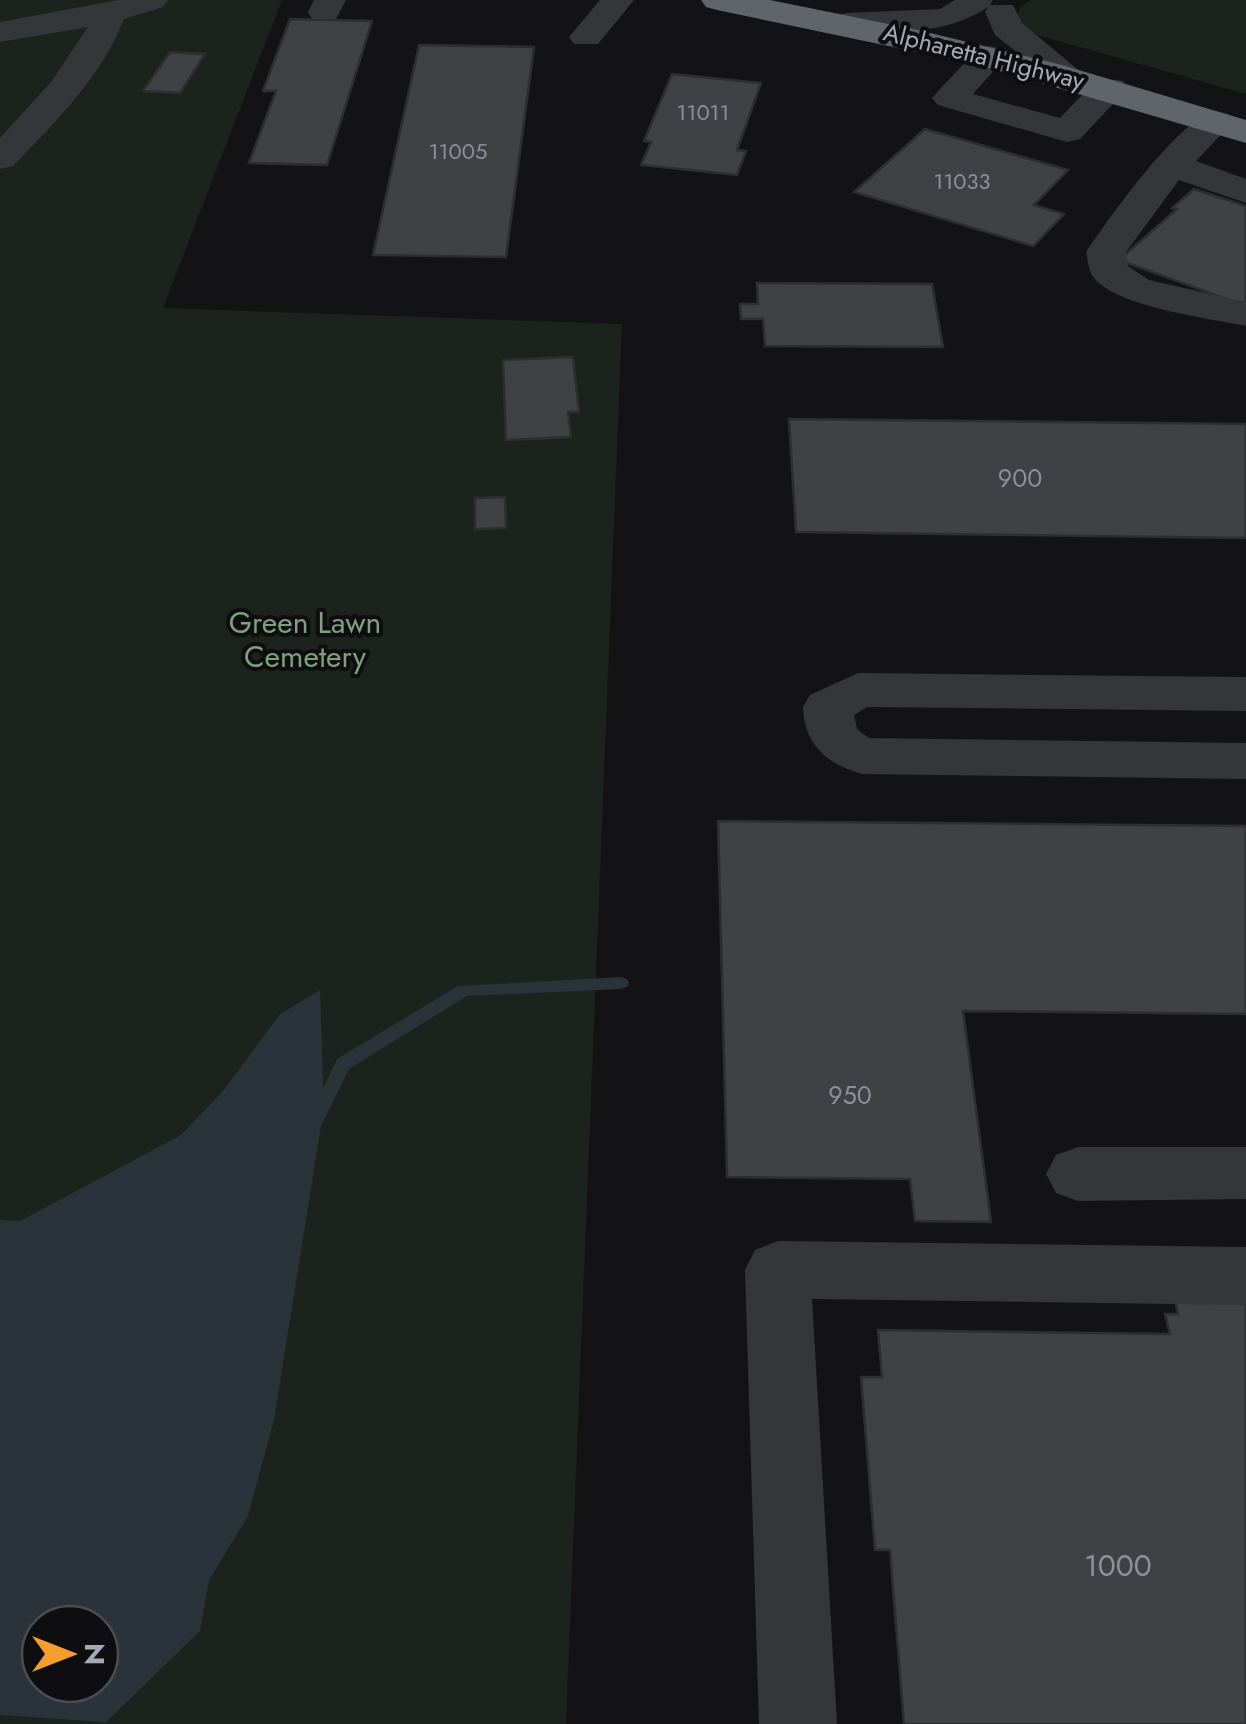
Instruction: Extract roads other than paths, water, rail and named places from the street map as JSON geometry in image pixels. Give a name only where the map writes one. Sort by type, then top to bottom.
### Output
[{"type":"highway","name":"Alpharetta Highway","points":[[717,0],[846,23],[990,56],[1111,88],[1230,127]]},
{"type":"lane","points":[[0,32],[110,13],[152,0]]},
{"type":"lane","points":[[586,38],[618,0]]},
{"type":"lane","points":[[846,23],[940,19],[998,4]]},
{"type":"lane","points":[[950,47],[998,4]]},
{"type":"lane","points":[[998,4],[1007,28],[1071,78]]},
{"type":"lane","points":[[0,158],[41,116],[105,31],[110,13]]},
{"type":"lane","points":[[990,56],[950,98],[1067,131],[1111,88]]},
{"type":"lane","points":[[1230,127],[1171,166],[1106,252],[1110,271],[1136,289],[1246,314]]},
{"type":"lane","points":[[1171,166],[1246,192]]},
{"type":"lane","points":[[1246,694],[858,690],[828,707],[828,725],[836,741],[862,756],[1246,762]]},
{"type":"lane","points":[[1078,1174],[1246,1174]]},
{"type":"lane","points":[[798,1724],[778,1270],[1246,1276]]},
{"type":"waterway","points":[[316,1119],[343,1064],[464,990],[621,983]]},
{"type":"park label","name":"Green Lawn Cemetery","points":[[305,640]]}]
